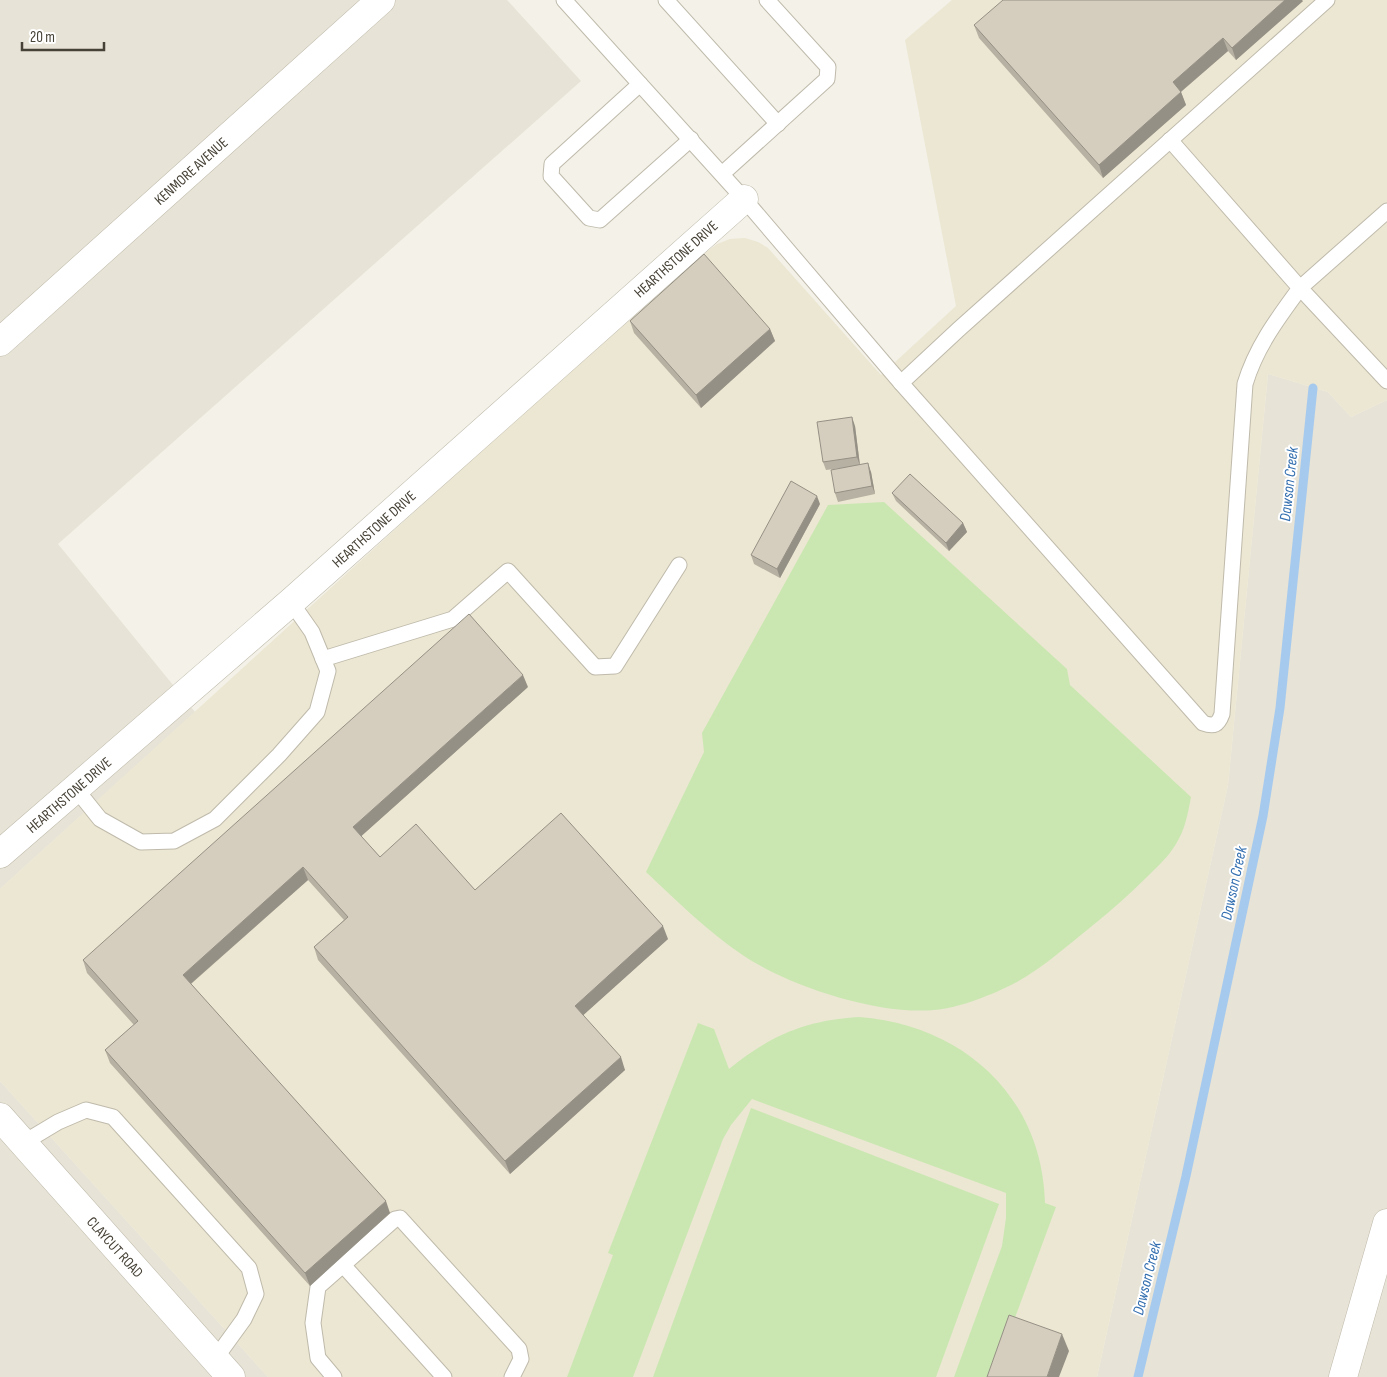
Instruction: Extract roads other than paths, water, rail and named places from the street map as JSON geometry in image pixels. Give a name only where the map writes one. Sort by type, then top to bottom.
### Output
[{"type":"street","name":"KENMORE AVENUE","points":[[0,342],[381,0]]},
{"type":"street","name":"HEARTHSTONE DRIVE","points":[[0,854],[291,602],[744,199]]},
{"type":"street","name":"CLAYCUT ROAD","points":[[0,1117],[223,1368]]},
{"type":"street","points":[[1343,1377],[1387,1223]]},
{"type":"lane","points":[[564,0],[722,174],[901,383],[1203,723],[1210,726],[1215,726],[1222,714],[1246,384],[1254,359],[1268,331],[1300,288],[1387,211]]},
{"type":"lane","points":[[666,0],[778,124]]},
{"type":"lane","points":[[722,174],[827,80],[828,67],[767,0]]},
{"type":"lane","points":[[901,383],[1327,0]]},
{"type":"lane","points":[[640,84],[552,164],[551,176],[589,218],[600,220],[691,139]]},
{"type":"lane","points":[[1170,140],[1300,288],[1387,381]]},
{"type":"lane","points":[[323,659],[453,619],[508,572],[595,667],[616,666],[680,565]]},
{"type":"lane","points":[[76,789],[100,819],[141,842],[174,841],[215,819],[279,755],[317,712],[328,671],[312,632],[291,602]]},
{"type":"lane","points":[[23,1143],[58,1122],[86,1110],[113,1117],[249,1268],[256,1294],[223,1368]]},
{"type":"lane","points":[[334,1377],[318,1358],[313,1323],[318,1287],[395,1219],[400,1218],[519,1349],[521,1359],[512,1377]]},
{"type":"lane","points":[[343,1265],[444,1377]]},
{"type":"waterway","name":"Dawson Creek","points":[[1138,1377],[1186,1176],[1263,816],[1280,708],[1313,388]]}]
